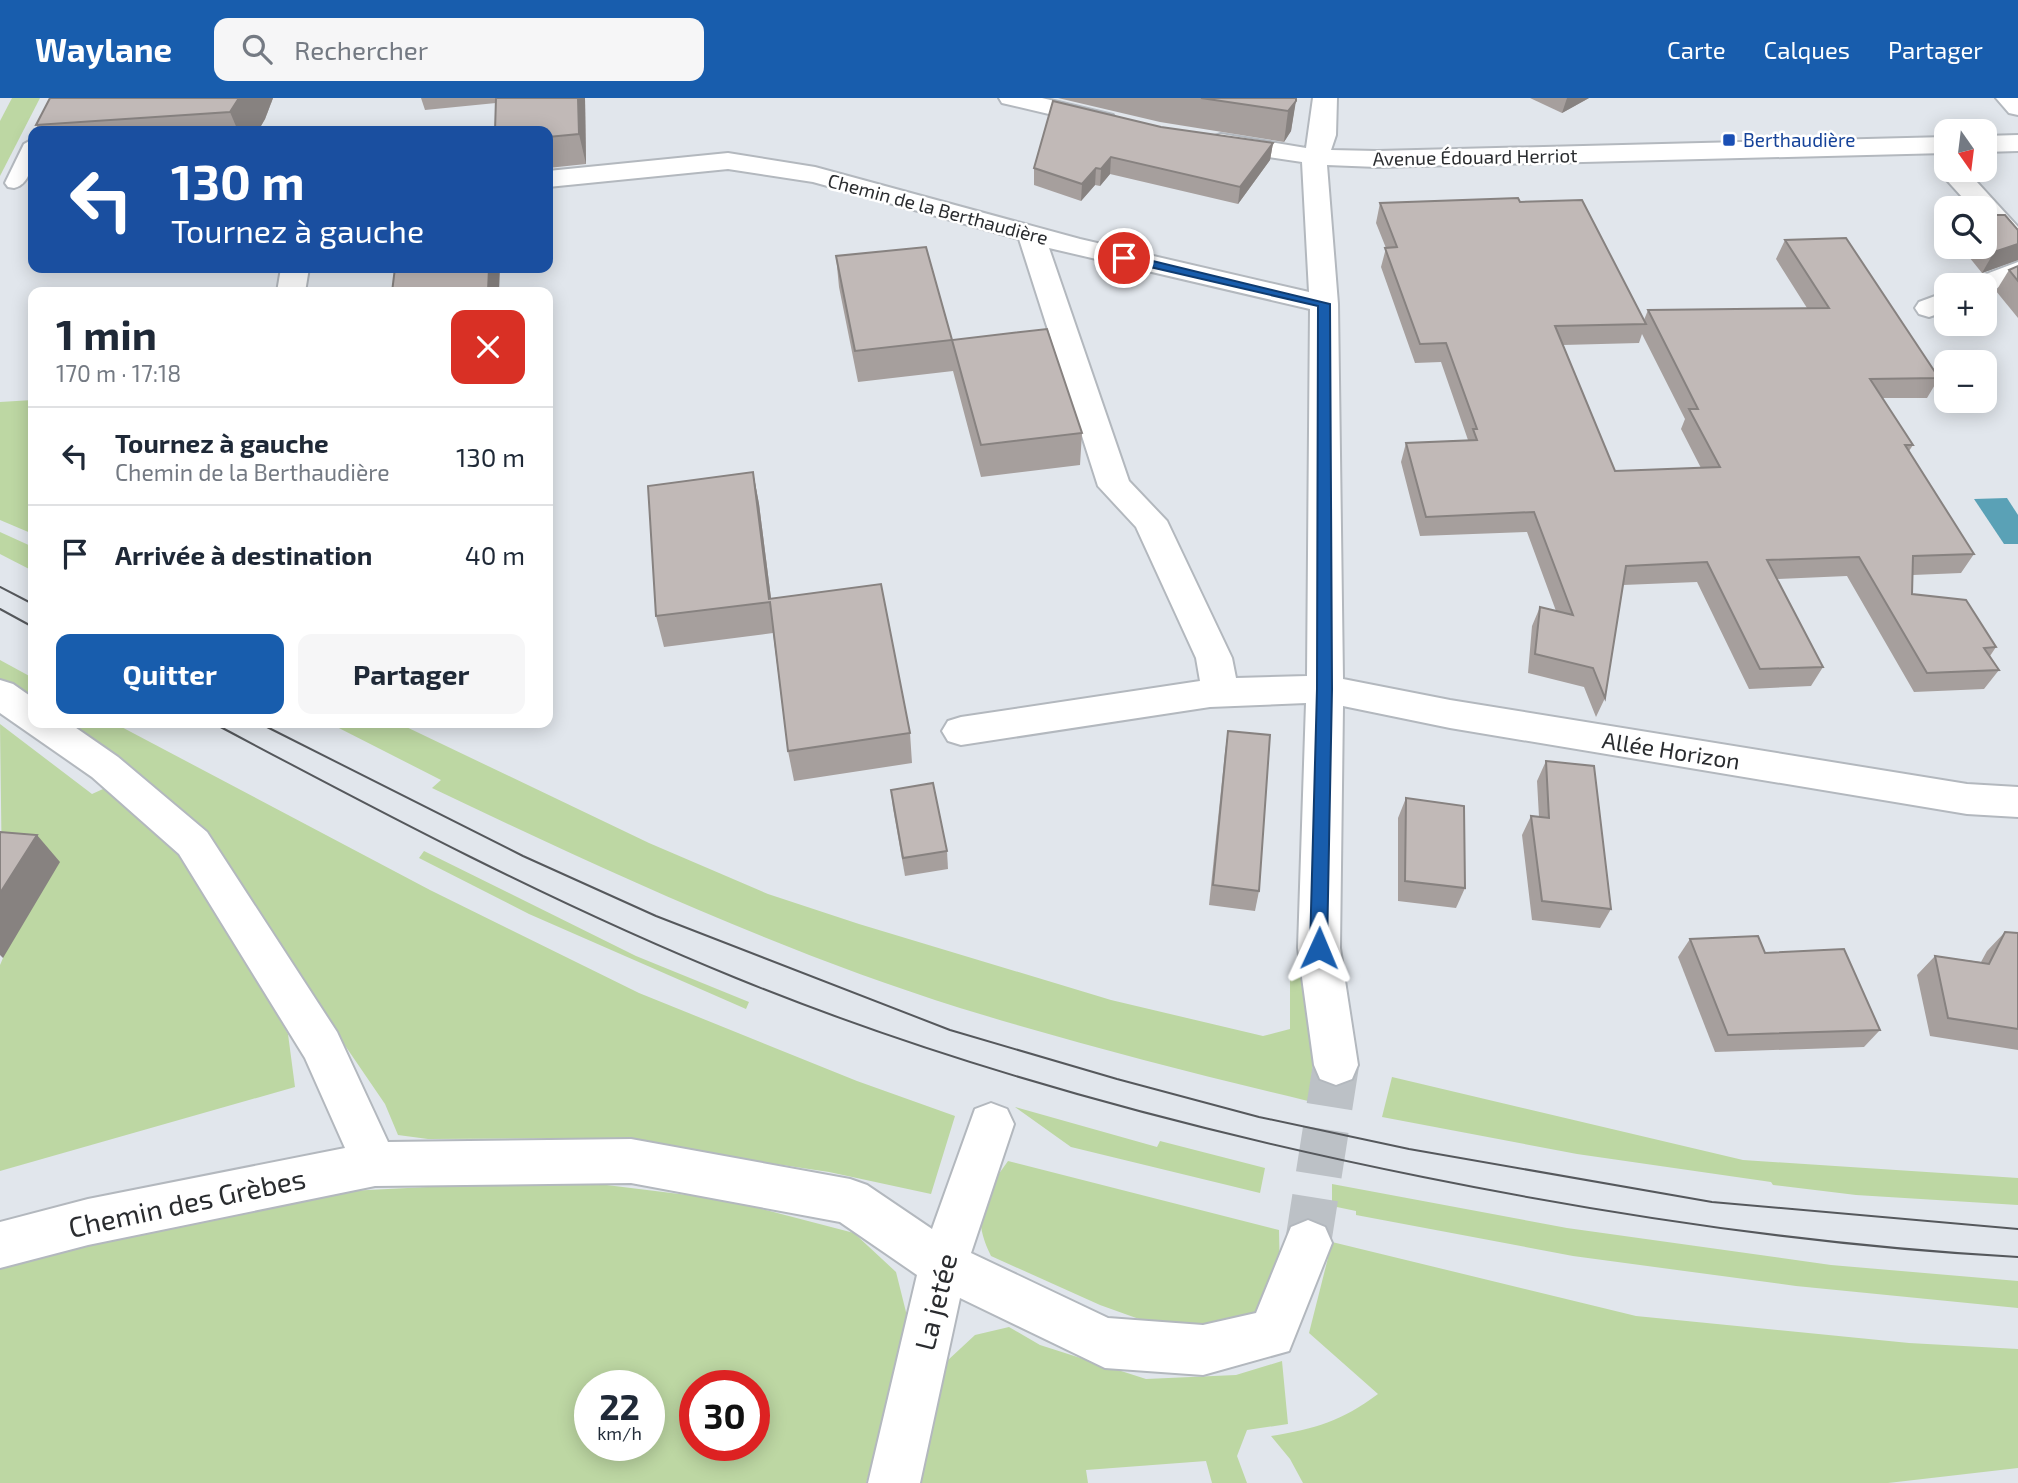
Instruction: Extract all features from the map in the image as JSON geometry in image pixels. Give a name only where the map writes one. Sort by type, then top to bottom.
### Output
[{"type":"street","points":[[1010,98],[1133,127]]},
{"type":"street","points":[[1325,98],[1318,157],[1313,168],[1324,304],[1325,689],[1319,948],[1336,1065]]},
{"type":"street","points":[[2008,98],[2018,108]]},
{"type":"street","name":"Avenue Édouard Herriot","points":[[1198,139],[1318,157],[1934,152]]},
{"type":"street","points":[[1997,144],[2018,143]]},
{"type":"street","name":"Chemin de la Berthaudière","points":[[553,178],[727,161],[815,175],[1031,235],[1324,304]]},
{"type":"street","points":[[1964,182],[2018,243]]},
{"type":"street","points":[[1031,235],[1114,486],[1150,521],[1214,658],[1220,692]]},
{"type":"street","points":[[1997,279],[2018,270]]},
{"type":"street","name":"Allée Horizon","points":[[961,731],[1220,692],[1325,689],[1450,714],[1926,793],[2018,802]]},
{"type":"street","points":[[0,694],[28,714]]},
{"type":"street","points":[[48,728],[105,767],[193,843],[322,1046],[374,1164],[631,1161],[850,1200],[943,1265],[1105,1343],[1203,1350],[1272,1335],[1308,1242]]},
{"type":"street","name":"La jetée","points":[[894,1483],[943,1265],[991,1124]]},
{"type":"street","name":"Chemin des Grèbes","points":[[0,1245],[88,1222],[374,1164]]},
{"type":"lane","points":[[14,183],[28,154]]},
{"type":"green space","points":[[12,98],[40,98],[0,176],[0,121]]},
{"type":"green space","points":[[28,400],[28,532],[0,520],[0,402]]},
{"type":"green space","points":[[0,532],[28,545],[28,568],[0,554]]},
{"type":"green space","points":[[0,660],[28,675],[28,700],[0,681]]},
{"type":"green space","points":[[0,724],[92,794],[134,775],[122,763],[70,728],[123,728],[430,890],[639,993],[857,1081],[955,1116],[931,1194],[829,1172],[603,1138],[428,1139],[398,1135],[385,1104],[221,864],[190,862],[288,1034],[295,1087],[0,1171],[0,965],[3,958]]},
{"type":"green space","points":[[339,728],[408,728],[649,843],[768,894],[1111,1000],[1263,1036],[1290,1029],[1290,978],[1301,971],[1314,1058],[1308,1101],[1133,1057],[1003,1021],[892,986],[759,935],[627,879],[432,788],[441,780]]},
{"type":"green space","points":[[424,851],[636,956],[749,1002],[746,1009],[529,914],[419,858]]},
{"type":"green space","points":[[1392,1077],[1743,1160],[2018,1178],[2018,1205],[1856,1195],[1773,1185],[1771,1182],[1577,1154],[1382,1117]]},
{"type":"green space","points":[[1015,1107],[1157,1147],[1160,1141],[1265,1168],[1260,1193],[1071,1147]]},
{"type":"green space","points":[[1008,1161],[1279,1230],[1280,1278],[1267,1311],[1178,1333],[1100,1305],[991,1256],[981,1228],[982,1205]]},
{"type":"green space","points":[[566,1180],[728,1200],[854,1233],[896,1272],[911,1332],[866,1483],[0,1483],[0,1263],[266,1203],[349,1191]]},
{"type":"green space","points":[[1332,1184],[1567,1228],[1831,1265],[2018,1281],[2018,1308],[1796,1286],[1573,1256],[1356,1215],[1356,1211],[1332,1206]]},
{"type":"green space","points":[[1332,1242],[1636,1316],[1909,1343],[2018,1349],[2018,1468],[1888,1483],[1303,1483],[1290,1459],[1271,1436],[1328,1422],[1352,1411],[1378,1394],[1309,1333]]},
{"type":"green space","points":[[1009,1327],[1040,1345],[1146,1379],[1236,1375],[1282,1361],[1288,1424],[1247,1430],[1237,1456],[1247,1483],[1212,1483],[1206,1461],[1086,1470],[1088,1483],[917,1483],[947,1361],[975,1335]]},
{"type":"water","points":[[2007,498],[2018,515],[2018,544],[2004,544],[1974,499]]},
{"type":"building","points":[[50,98],[239,98],[230,112],[36,125]]},
{"type":"building","points":[[496,98],[578,98],[579,134],[553,137],[553,126],[495,126]]},
{"type":"building","points":[[1201,98],[1296,98],[1296,101],[1288,111]]},
{"type":"building","points":[[1053,101],[1161,127],[1273,143],[1240,187],[1111,157],[1101,169],[1096,168],[1082,184],[1034,168]]},
{"type":"building","points":[[1518,198],[1520,202],[1582,200],[1646,324],[1555,326],[1615,471],[1720,467],[1689,409],[1698,409],[1648,310],[1829,308],[1785,240],[1846,238],[1934,370],[1934,378],[1870,379],[1913,445],[1905,445],[1974,554],[1913,556],[1912,594],[1966,600],[1996,647],[1984,648],[1999,670],[1927,673],[1859,557],[1767,560],[1823,667],[1760,669],[1707,562],[1626,566],[1605,698],[1593,668],[1535,654],[1540,607],[1573,615],[1534,512],[1426,517],[1406,443],[1477,440],[1473,429],[1477,429],[1446,343],[1420,344],[1385,248],[1397,247],[1380,203]]},
{"type":"building","points":[[1997,215],[2005,215],[2018,230],[2018,244],[1997,251]]},
{"type":"building","points":[[926,247],[952,340],[855,351],[836,256]]},
{"type":"building","points":[[2018,266],[2018,281],[2009,270]]},
{"type":"building","points":[[394,273],[489,273],[488,287],[393,287]]},
{"type":"building","points":[[1047,329],[1082,433],[981,445],[952,340]]},
{"type":"building","points":[[753,472],[769,599],[881,584],[910,733],[788,751],[770,602],[656,616],[648,486]]},
{"type":"building","points":[[1228,731],[1270,735],[1259,891],[1213,885]]},
{"type":"building","points":[[1546,761],[1594,766],[1611,909],[1542,901],[1531,816],[1549,818]]},
{"type":"building","points":[[933,783],[947,851],[903,858],[891,790]]},
{"type":"building","points":[[1406,798],[1464,806],[1465,888],[1405,881]]},
{"type":"building","points":[[0,832],[37,835],[0,893]]},
{"type":"building","points":[[2005,932],[2018,933],[2018,1029],[1948,1018],[1935,956],[1989,964]]},
{"type":"building","points":[[1758,936],[1765,953],[1844,949],[1880,1030],[1728,1035],[1690,939]]},
{"type":"tunnel","points":[[1308,1243],[1336,1065]]},
{"type":"tram line","points":[[0,587],[28,601]]},
{"type":"tram line","points":[[0,609],[28,624]]},
{"type":"tram line","points":[[222,728],[471,857],[669,950],[819,1010],[989,1068],[1075,1094],[1336,1159],[1571,1205],[1793,1237],[2018,1257]]},
{"type":"tram line","points":[[269,728],[523,856],[656,916],[950,1030],[1117,1079],[1259,1117],[1409,1149],[1712,1202],[2018,1229]]},
{"type":"place","name":"Berthaudière","points":[[1729,140]]},
{"type":"route","points":[[1124,258],[1324,304],[1325,689],[1319,948]]}]
